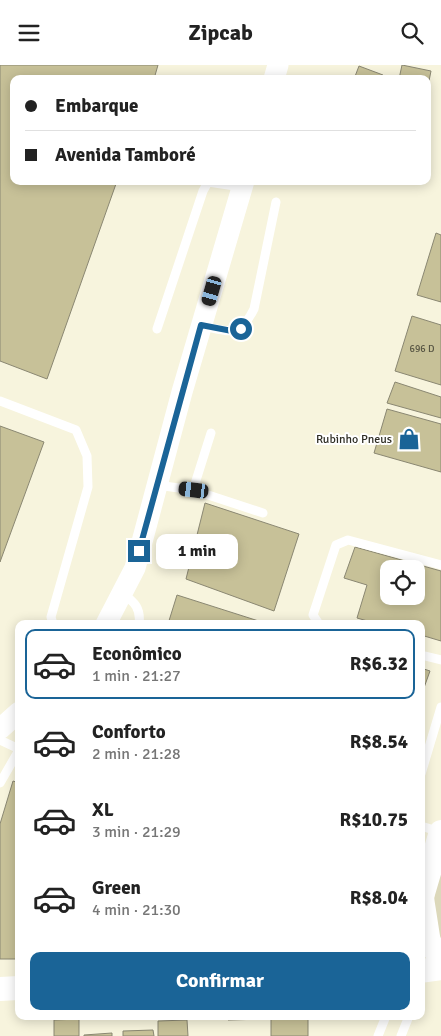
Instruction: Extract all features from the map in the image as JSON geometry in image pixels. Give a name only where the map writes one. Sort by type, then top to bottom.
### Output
[{"type":"main road","points":[[425,888],[441,832]]},
{"type":"main road","points":[[425,918],[431,969]]},
{"type":"main road","points":[[0,973],[15,973]]},
{"type":"main road","points":[[0,989],[15,988]]},
{"type":"street","points":[[108,620],[135,568],[201,325],[243,185]]},
{"type":"street","points":[[0,729],[15,716]]},
{"type":"lane","points":[[157,329],[206,185]]},
{"type":"lane","points":[[201,325],[232,331],[241,329],[248,321],[254,309],[276,203]]},
{"type":"lane","points":[[0,401],[76,430],[87,455],[88,487],[51,617],[52,620]]},
{"type":"lane","points":[[194,490],[211,433]]},
{"type":"lane","points":[[157,485],[194,490],[263,513]]},
{"type":"lane","points":[[316,620],[313,615],[336,545],[342,541],[348,540],[441,565]]},
{"type":"lane","points":[[123,594],[137,606],[140,615],[139,620]]},
{"type":"lane","points":[[425,656],[441,660]]},
{"type":"lane","points":[[425,761],[441,707]]},
{"type":"lane","points":[[0,740],[15,748]]},
{"type":"lane","points":[[0,783],[15,757]]},
{"type":"lane","points":[[425,827],[441,832]]},
{"type":"lane","points":[[378,1036],[384,1020]]},
{"type":"lane","points":[[401,1036],[407,1020]]},
{"type":"shaded area","points":[[441,866],[441,938],[435,921],[434,902]]},
{"type":"building","points":[[0,65],[158,65],[155,75],[10,75],[10,185],[116,185],[47,379],[0,361]]},
{"type":"building","points":[[402,65],[431,71],[430,75],[400,75]]},
{"type":"building","points":[[359,66],[383,75],[356,75]]},
{"type":"building","points":[[436,233],[441,235],[441,302],[417,295]]},
{"type":"building","points":[[412,316],[441,325],[441,385],[395,371]]},
{"type":"building","points":[[395,382],[441,397],[441,418],[387,403]]},
{"type":"building","name":"Rubinho Pneus","points":[[387,409],[441,424],[441,472],[374,453]]},
{"type":"building","points":[[0,426],[44,442],[0,562]]},
{"type":"building","points":[[205,503],[299,534],[274,611],[186,579]]},
{"type":"building","points":[[355,547],[402,560],[380,560],[380,605],[425,605],[425,567],[441,571],[441,641],[425,636],[425,620],[364,620],[357,618],[367,585],[344,578]]},
{"type":"building","points":[[177,595],[255,620],[169,620]]},
{"type":"building","points":[[425,669],[430,671],[425,685]]},
{"type":"building","points":[[13,781],[15,782],[15,959],[0,959],[0,824]]},
{"type":"building","points":[[54,1020],[79,1020],[79,1036],[54,1036]]},
{"type":"building","points":[[187,1020],[188,1036],[158,1036],[158,1021]]},
{"type":"building","points":[[271,1020],[308,1020],[308,1036],[271,1036]]},
{"type":"building","points":[[153,1030],[154,1036],[123,1036],[123,1031]]},
{"type":"building","points":[[112,1033],[112,1036],[84,1036],[84,1035]]},
{"type":"place","name":"Rubinho Pneus","points":[[409,439]]},
{"type":"route","points":[[139,551],[201,325],[232,331],[241,329]]}]
